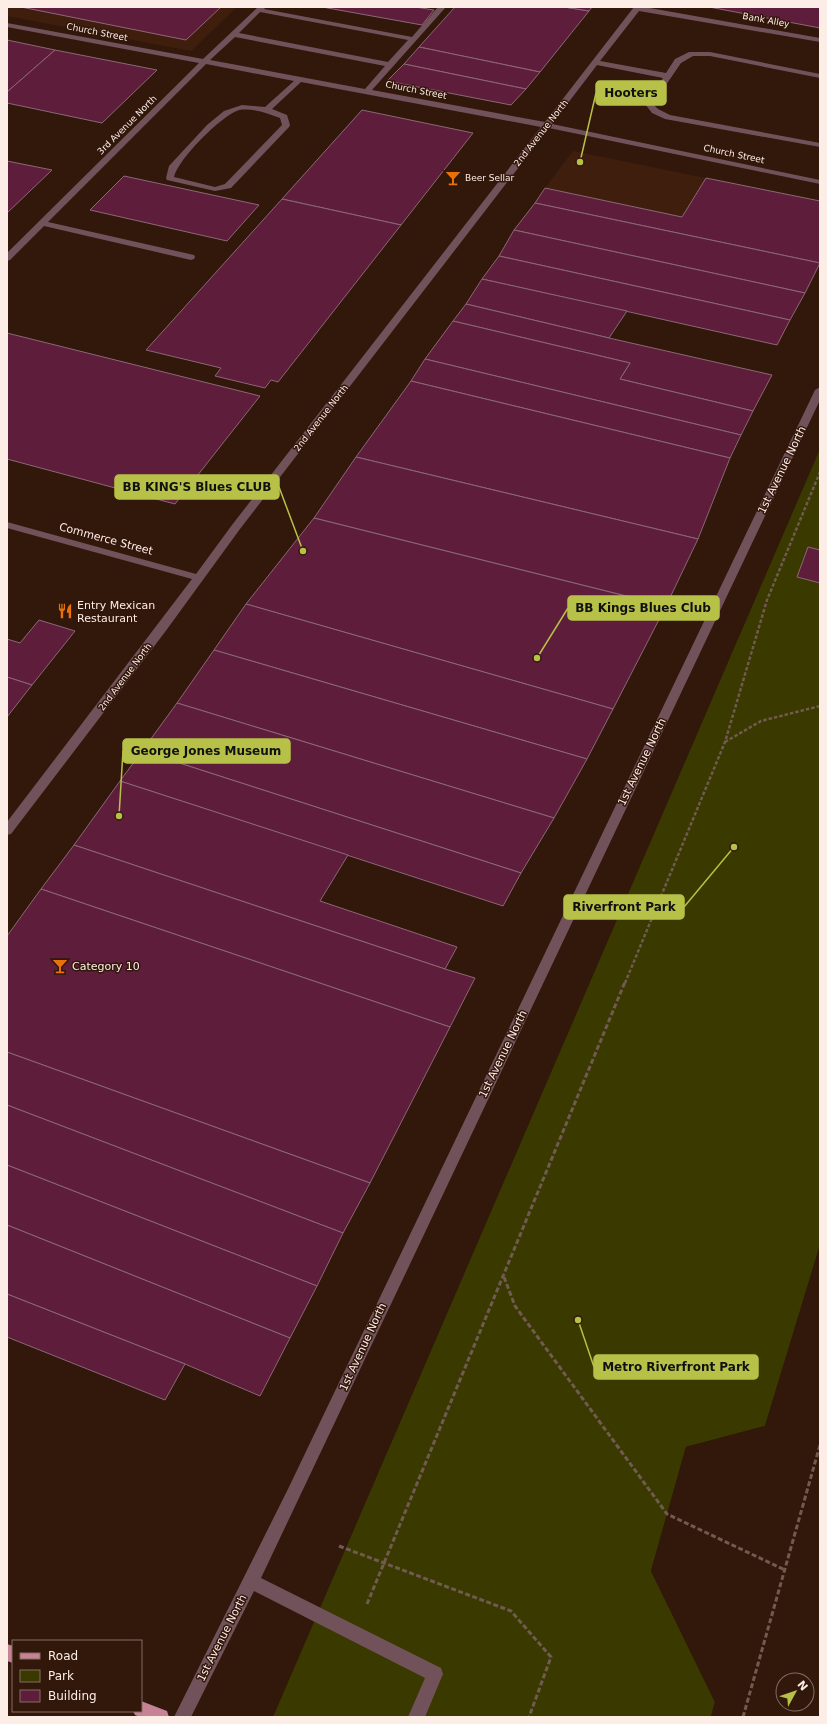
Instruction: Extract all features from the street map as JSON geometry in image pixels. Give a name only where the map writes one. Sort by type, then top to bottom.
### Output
[{"type":"main road","points":[[142,1708],[161,1717]]},
{"type":"street","points":[[367,91],[442,7]]},
{"type":"street","name":"Bank Alley","points":[[637,7],[820,40]]},
{"type":"street","name":"2nd Avenue North","points":[[7,831],[241,521],[637,7]]},
{"type":"street","points":[[261,8],[413,39]]},
{"type":"street","name":"3rd Avenue North","points":[[7,258],[204,62],[261,8]]},
{"type":"street","name":"Church Street","points":[[7,25],[546,125],[820,182]]},
{"type":"street","points":[[233,34],[390,65]]},
{"type":"street","points":[[820,76],[710,54],[692,54],[678,61],[649,104],[655,111],[668,117],[820,145]]},
{"type":"street","points":[[595,62],[668,76]]},
{"type":"street","points":[[267,110],[300,79]]},
{"type":"street","points":[[247,107],[267,110],[284,117],[286,125],[228,186],[215,189],[170,178],[172,168],[220,117],[234,109],[247,107]]},
{"type":"street","points":[[42,223],[191,257]]},
{"type":"street","name":"1st Avenue North","points":[[182,1717],[251,1581],[820,390]]},
{"type":"street","name":"Commerce Street","points":[[7,525],[199,578]]},
{"type":"street","points":[[251,1581],[435,1674],[416,1717]]},
{"type":"path","points":[[355,1633],[725,742],[767,600],[820,472]]},
{"type":"path","points":[[725,742],[761,721],[820,706]]},
{"type":"path","points":[[503,1276],[515,1306],[667,1514],[785,1570]]},
{"type":"path","points":[[743,1717],[820,1444]]},
{"type":"path","points":[[340,1546],[511,1611],[551,1657],[529,1717]]},
{"type":"shaded area","points":[[7,7],[237,7],[191,51],[7,16]]},
{"type":"shaded area","points":[[573,151],[706,178],[682,217],[545,188]]},
{"type":"green space","points":[[820,449],[820,1245],[765,1426],[686,1447],[651,1571],[715,1702],[711,1717],[273,1717]]},
{"type":"pier","points":[[820,1245],[820,1541],[782,1672],[775,1672],[775,1696],[769,1717],[711,1717],[715,1702],[651,1571],[686,1447],[765,1426]]},
{"type":"building","points":[[21,7],[221,7],[186,40]]},
{"type":"building","points":[[322,7],[415,7],[434,10],[422,25]]},
{"type":"building","points":[[455,7],[564,7],[589,11],[540,72],[419,47]]},
{"type":"building","points":[[564,7],[592,7],[589,11]]},
{"type":"building","points":[[709,7],[820,7],[820,28]]},
{"type":"building","points":[[7,40],[55,50],[7,92]]},
{"type":"building","points":[[419,47],[540,72],[526,89],[404,64]]},
{"type":"building","points":[[55,50],[157,70],[102,123],[7,103],[7,92]]},
{"type":"building","points":[[404,64],[526,89],[511,105],[387,81]]},
{"type":"building","points":[[362,110],[473,133],[401,225],[282,199]]},
{"type":"building","points":[[7,161],[52,170],[7,213]]},
{"type":"building","points":[[124,176],[259,205],[227,241],[90,210]]},
{"type":"building","points":[[706,178],[820,201],[820,263],[535,203],[545,188],[682,217]]},
{"type":"building","points":[[282,199],[401,225],[278,382],[271,380],[265,388],[215,376],[221,368],[146,350]]},
{"type":"building","points":[[535,203],[820,263],[805,293],[514,230]]},
{"type":"building","points":[[514,230],[805,293],[790,320],[499,256]]},
{"type":"building","points":[[499,256],[790,320],[777,345],[482,279]]},
{"type":"building","points":[[482,279],[627,311],[609,338],[466,304]]},
{"type":"building","points":[[466,304],[772,375],[753,411],[620,379],[630,363],[453,321]]},
{"type":"building","points":[[453,321],[630,363],[620,379],[753,411],[741,435],[425,359]]},
{"type":"building","points":[[7,333],[260,396],[175,504],[7,459]]},
{"type":"building","points":[[425,359],[741,435],[730,458],[411,381]]},
{"type":"building","points":[[411,381],[730,458],[698,539],[356,457]]},
{"type":"building","points":[[356,457],[698,539],[666,606],[314,518]]},
{"type":"building","points":[[314,518],[666,606],[613,709],[246,604]]},
{"type":"building","points":[[808,547],[820,550],[820,583],[797,577]]},
{"type":"building","points":[[246,604],[613,709],[587,759],[214,650]]},
{"type":"building","points":[[39,620],[75,631],[32,685],[7,677],[7,639],[20,643]]},
{"type":"building","points":[[214,650],[587,759],[554,818],[177,703]]},
{"type":"building","points":[[7,677],[32,685],[7,717]]},
{"type":"building","points":[[177,703],[554,818],[521,873],[142,751]]},
{"type":"building","points":[[142,751],[521,873],[503,906],[120,781]]},
{"type":"building","points":[[120,781],[348,855],[320,901],[457,947],[445,969],[74,845]]},
{"type":"building","points":[[74,845],[475,978],[450,1027],[41,889]]},
{"type":"building","points":[[41,889],[450,1027],[370,1183],[7,1052],[7,936]]},
{"type":"building","points":[[7,1052],[370,1183],[343,1233],[7,1105]]},
{"type":"building","points":[[7,1105],[343,1233],[317,1286],[7,1165]]},
{"type":"building","points":[[7,1165],[317,1286],[290,1338],[7,1225]]},
{"type":"building","points":[[7,1225],[290,1338],[260,1396],[185,1364],[7,1294]]},
{"type":"building","points":[[7,1294],[185,1364],[165,1400],[7,1337]]},
{"type":"place","name":"Hooters","points":[[580,162]]},
{"type":"place","name":"Beer Sellar","points":[[453,178]]},
{"type":"place","name":"BB KING'S Blues CLUB","points":[[303,551]]},
{"type":"place","name":"Entry Mexican Restaurant","points":[[65,611]]},
{"type":"place","name":"BB Kings Blues Club","points":[[537,658]]},
{"type":"place","name":"George Jones Museum","points":[[119,816]]},
{"type":"place","name":"Riverfront Park","points":[[734,847]]},
{"type":"place","name":"Category 10","points":[[60,966]]},
{"type":"place","name":"Metro Riverfront Park","points":[[578,1320]]}]
